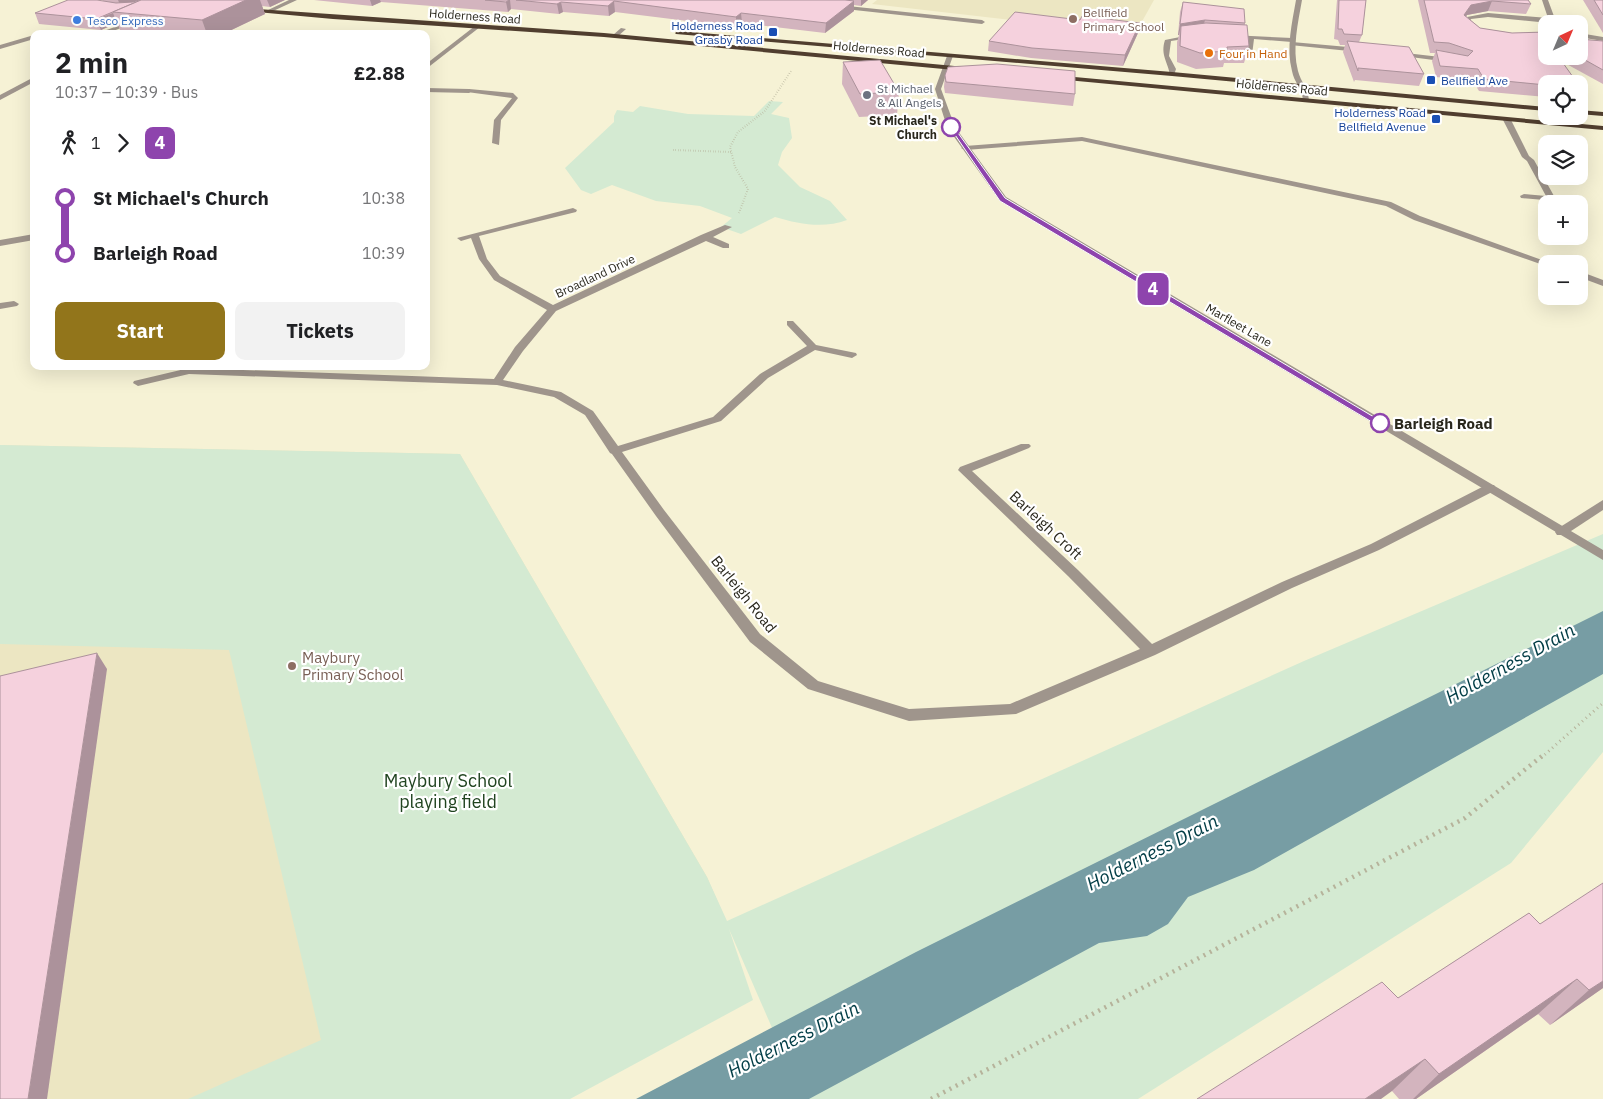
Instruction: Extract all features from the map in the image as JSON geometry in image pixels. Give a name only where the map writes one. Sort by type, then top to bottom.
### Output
[{"type":"highway","name":"Holderness Road","points":[[632,29],[281,5],[243,5],[269,11],[615,36],[975,70]]},
{"type":"highway","name":"Holderness Road","points":[[668,32],[1172,74],[1538,108]]},
{"type":"highway","name":"Holderness Road","points":[[1043,76],[1603,128]]},
{"type":"highway","points":[[1588,113],[1603,114]]},
{"type":"street","points":[[269,11],[294,0]]},
{"type":"street","points":[[1299,0],[1292,42],[1297,81],[1305,90],[1306,100]]},
{"type":"street","points":[[1545,0],[1551,15]]},
{"type":"street","points":[[828,6],[982,22]]},
{"type":"street","points":[[1476,35],[1465,25],[1469,18],[1488,15],[1538,20]]},
{"type":"street","points":[[110,30],[139,20]]},
{"type":"street","points":[[430,64],[478,27]]},
{"type":"street","points":[[615,36],[623,29]]},
{"type":"street","points":[[1172,74],[1173,69],[1166,61],[1164,48],[1168,40],[1202,35]]},
{"type":"street","points":[[1227,35],[1367,51]]},
{"type":"street","points":[[1588,36],[1603,39]]},
{"type":"street","points":[[1249,55],[1251,37]]},
{"type":"street","points":[[0,47],[30,38]]},
{"type":"street","points":[[1386,53],[1457,61]]},
{"type":"street","name":"Marfleet Lane","points":[[950,56],[938,89],[951,127],[1002,199],[1603,556]]},
{"type":"street","points":[[0,98],[30,81]]},
{"type":"street","points":[[430,90],[505,93],[513,95],[515,98],[511,105],[498,115],[495,127],[496,143]]},
{"type":"street","points":[[1507,120],[1526,157],[1530,160],[1549,195]]},
{"type":"street","points":[[965,148],[1082,139],[1388,204],[1418,218],[1538,260]]},
{"type":"street","points":[[1524,196],[1538,197]]},
{"type":"street","points":[[461,238],[573,210]]},
{"type":"street","name":"Broadland Drive","points":[[498,382],[519,349],[553,309],[728,227]]},
{"type":"street","points":[[475,236],[483,259],[497,278],[553,309]]},
{"type":"street","points":[[704,237],[726,246]]},
{"type":"street","points":[[0,243],[30,238]]},
{"type":"street","points":[[1588,277],[1603,283]]},
{"type":"street","points":[[0,306],[14,304]]},
{"type":"street","points":[[790,323],[813,347],[852,355]]},
{"type":"street","points":[[614,451],[717,419],[764,376],[813,347]]},
{"type":"street","name":"Barleigh Road","points":[[138,383],[186,370]]},
{"type":"street","name":"Barleigh Road","points":[[214,370],[498,382],[557,394],[589,413],[614,451],[755,638],[813,685],[909,715],[1011,710],[1150,651],[1288,585],[1374,548],[1490,488]]},
{"type":"street","name":"Barleigh Croft","points":[[1025,446],[964,470],[1073,573],[1150,651]]},
{"type":"street","points":[[1561,532],[1603,504]]},
{"type":"path","points":[[728,227],[742,211],[748,189],[735,166],[730,147],[738,132],[765,111],[784,80],[794,68]]},
{"type":"path","points":[[673,150],[731,152]]},
{"type":"path","points":[[931,1099],[1465,818],[1535,763],[1603,704]]},
{"type":"shaded area","name":"Bellfield Primary School","points":[[877,0],[1154,0],[1135,34],[872,4]]},
{"type":"shaded area","name":"Maybury School playing field","points":[[0,445],[460,454],[707,877],[726,921],[282,1099],[0,1099]]},
{"type":"green space","points":[[769,101],[783,102],[771,114],[789,118],[792,138],[782,152],[778,165],[800,187],[830,201],[847,220],[820,225],[793,222],[775,217],[741,234],[721,227],[732,218],[700,206],[656,201],[612,185],[591,194],[581,190],[565,168],[614,122],[617,110],[633,112],[640,106],[688,114],[754,116]]},
{"type":"green space","points":[[0,445],[460,454],[707,877],[727,921],[1304,661],[1603,534],[1603,752],[1511,863],[1138,1099],[803,1099],[729,929],[753,1000],[570,1099],[188,1099],[321,1040],[229,650],[0,644]]},
{"type":"water","name":"Holderness Drain","points":[[1603,611],[1603,674],[1254,870],[1188,897],[1168,924],[1147,936],[1099,943],[809,1099],[636,1099],[916,952]]},
{"type":"building","points":[[68,0],[97,0],[116,3],[141,0],[96,19],[35,13]]},
{"type":"building","points":[[141,0],[246,0],[202,20],[113,12]]},
{"type":"building","points":[[485,0],[509,0],[506,2]]},
{"type":"building","points":[[516,0],[854,1],[826,23],[741,13],[736,17],[614,1],[608,6]]},
{"type":"building","points":[[1339,0],[1366,0],[1362,35],[1344,34],[1342,29],[1338,29]]},
{"type":"building","points":[[1424,0],[1528,0],[1531,4],[1492,1],[1471,5],[1464,15],[1480,28],[1512,33],[1538,32],[1538,65],[1564,65],[1572,75],[1538,75],[1538,84],[1484,79],[1478,69],[1440,66],[1436,50],[1468,56],[1473,51],[1449,43],[1434,42]]},
{"type":"building","points":[[1594,0],[1603,0],[1603,15]]},
{"type":"building","points":[[1183,2],[1244,9],[1245,23],[1205,20],[1180,24]]},
{"type":"building","points":[[1015,12],[1080,20],[1082,16],[1140,23],[1125,55],[1032,48],[989,41]]},
{"type":"building","points":[[1206,23],[1247,25],[1249,46],[1227,47],[1227,51],[1200,53],[1180,46],[1181,26]]},
{"type":"building","points":[[1588,40],[1603,41],[1603,70],[1588,62]]},
{"type":"building","points":[[1347,41],[1409,47],[1424,74],[1358,68],[1358,71]]},
{"type":"building","points":[[880,60],[899,92],[860,94],[843,62]]},
{"type":"building","points":[[997,64],[1075,71],[1075,94],[946,82],[945,75],[948,67]]},
{"type":"building","points":[[97,653],[28,1099],[0,1099],[0,676]]},
{"type":"building","points":[[1603,883],[1603,981],[1589,990],[1577,979],[1439,1074],[1425,1059],[1365,1099],[1197,1099],[1382,982],[1398,998],[1529,913],[1540,924]]},
{"type":"bus line","name":"4","points":[[951,127],[1002,199],[1380,423]]},
{"type":"place","name":"Bellfield Primary School","points":[[1073,19]]},
{"type":"place","name":"Tesco Express","points":[[77,20]]},
{"type":"place","name":"Holderness Road Grasby Road","points":[[773,32]]},
{"type":"place","name":"Four in Hand","points":[[1209,53]]},
{"type":"place","name":"Bellfield Ave","points":[[1431,80]]},
{"type":"place","name":"St Michael & All Angels","points":[[867,95]]},
{"type":"place","name":"Holderness Road Bellfield Avenue","points":[[1436,119]]},
{"type":"place","name":"St Michael's Church","points":[[951,127]]},
{"type":"place","name":"Barleigh Road","points":[[1380,423]]},
{"type":"place","name":"Maybury Primary School","points":[[292,666]]}]
